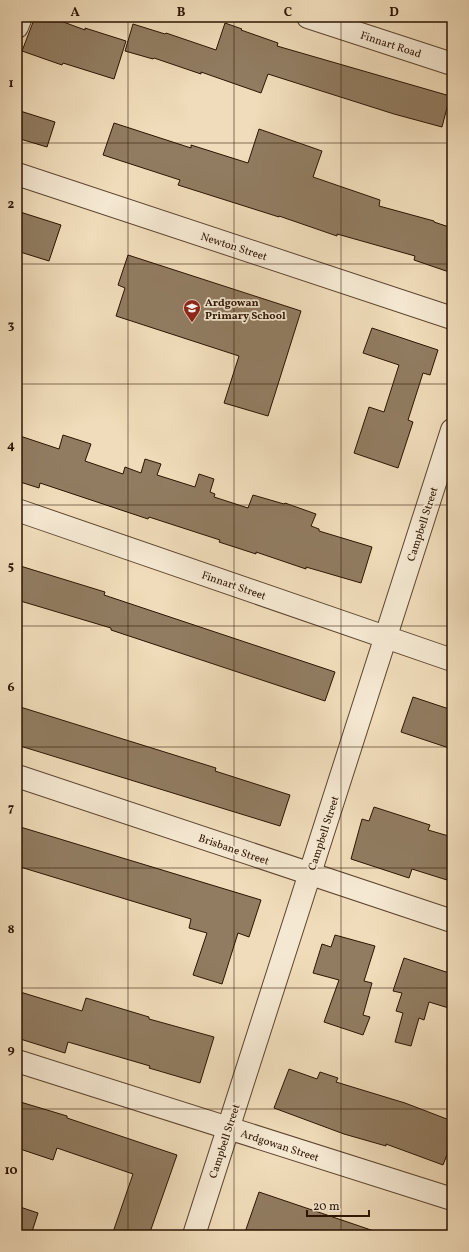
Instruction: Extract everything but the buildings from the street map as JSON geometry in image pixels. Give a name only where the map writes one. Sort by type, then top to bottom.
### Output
[{"type":"street","points":[[17,27],[20,17]]},
{"type":"street","name":"Finnart Road","points":[[308,17],[452,64]]},
{"type":"street","name":"Newton Street","points":[[17,174],[452,318]]},
{"type":"street","name":"Campbell Street","points":[[194,1235],[452,430]]},
{"type":"street","name":"Finnart Street","points":[[17,510],[452,660]]},
{"type":"street","name":"Brisbane Street","points":[[17,776],[452,921]]},
{"type":"street","name":"Ardgowan Street","points":[[17,1061],[452,1199]]},
{"type":"place","name":"Ardgowan Primary School","points":[[192,323]]}]
